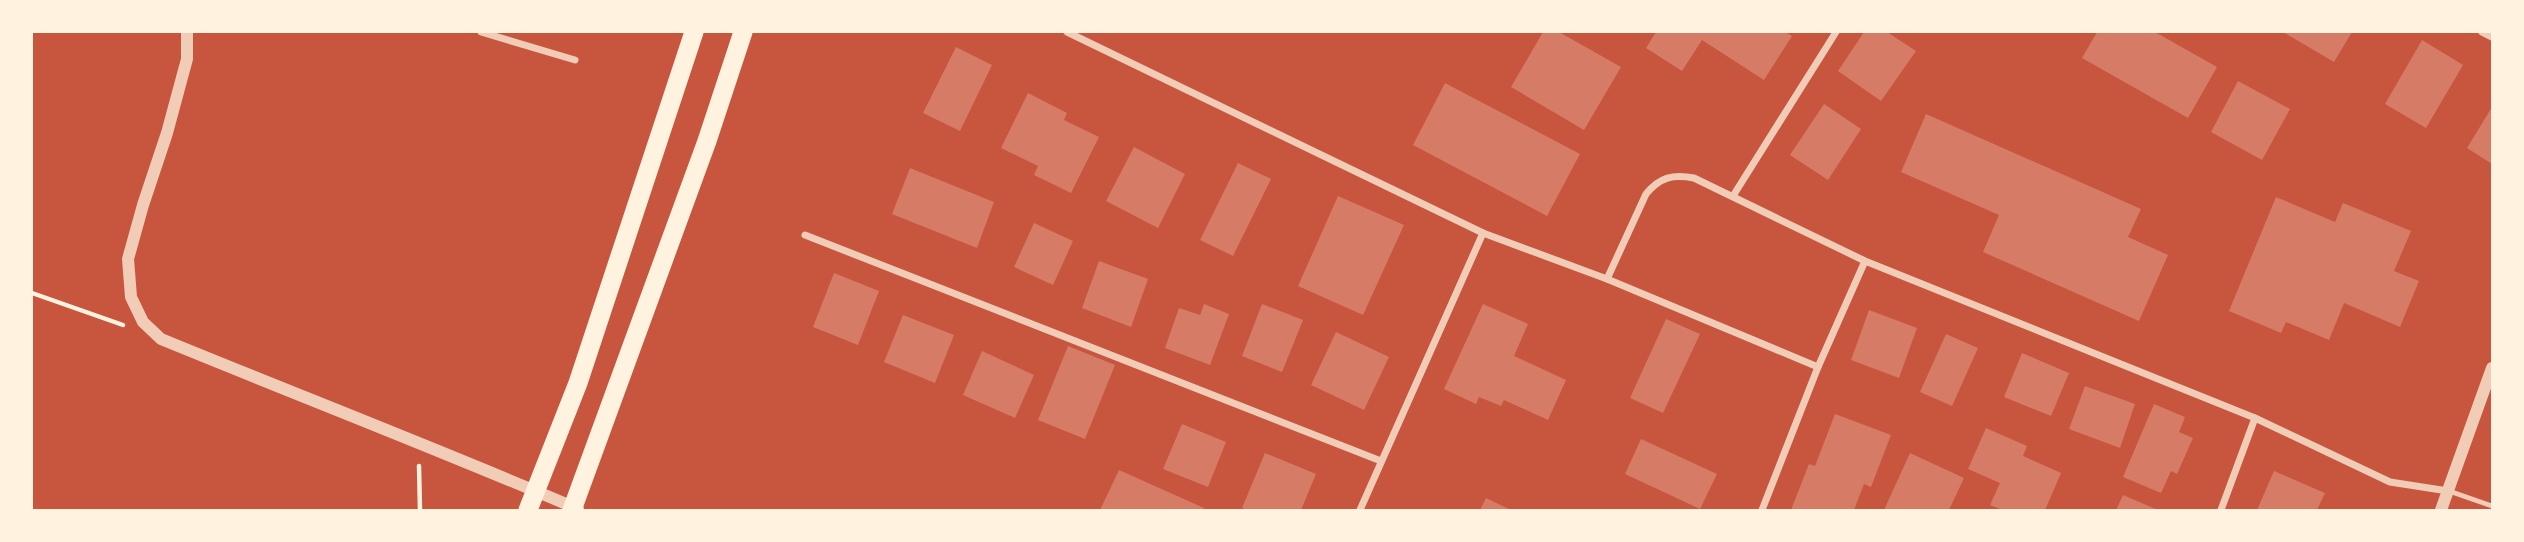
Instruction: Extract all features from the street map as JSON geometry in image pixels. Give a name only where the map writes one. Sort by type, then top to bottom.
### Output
[{"type":"highway","points":[[528,510],[579,383],[694,32]]},
{"type":"highway","points":[[572,510],[708,141],[743,32]]},
{"type":"street","points":[[187,32],[187,59],[167,134],[128,258],[131,297],[143,322],[161,339],[418,444],[462,459],[581,510]]},
{"type":"street","points":[[481,32],[575,60]]},
{"type":"street","points":[[1068,32],[1483,233],[1608,279],[1818,367]]},
{"type":"street","points":[[1733,196],[1836,32]]},
{"type":"street","points":[[2482,32],[2493,37]]},
{"type":"street","points":[[1608,279],[1642,199],[1659,181],[1679,175],[1693,178],[1865,261],[2255,418],[2390,482],[2448,491]]},
{"type":"street","points":[[1360,510],[1483,233]]},
{"type":"street","points":[[805,235],[1381,461]]},
{"type":"street","points":[[1762,510],[1818,367],[1865,261]]},
{"type":"street","points":[[2441,510],[2493,368]]},
{"type":"street","points":[[2221,510],[2255,418]]},
{"type":"lane","points":[[2448,491],[2493,506]]},
{"type":"path","points":[[32,293],[161,339]]},
{"type":"path","points":[[418,444],[420,510]]},
{"type":"building","points":[[1543,32],[1559,32],[1621,67],[1584,130],[1511,87]]},
{"type":"building","points":[[1656,32],[1785,32],[1792,36],[1764,80],[1702,40],[1682,71],[1646,48]]},
{"type":"building","points":[[1864,32],[1887,32],[1916,51],[1881,101],[1838,71]]},
{"type":"building","points":[[2097,32],[2155,32],[2217,67],[2188,118],[2082,58]]},
{"type":"building","points":[[2283,32],[2352,32],[2334,62]]},
{"type":"building","points":[[2422,40],[2463,65],[2426,128],[2385,104]]},
{"type":"building","points":[[956,47],[992,65],[960,131],[923,113]]},
{"type":"building","points":[[2238,81],[2290,109],[2262,160],[2211,132]]},
{"type":"building","points":[[1445,83],[1580,154],[1547,216],[1413,145]]},
{"type":"building","points":[[1028,93],[1067,113],[1064,120],[1099,137],[1071,193],[1034,175],[1038,166],[1001,148]]},
{"type":"building","points":[[1824,104],[1861,129],[1828,180],[1790,155]]},
{"type":"building","points":[[2492,107],[2492,164],[2467,148]]},
{"type":"building","points":[[1926,114],[2141,209],[2128,237],[2168,255],[2139,321],[1983,252],[1999,215],[1901,172]]},
{"type":"building","points":[[1134,147],[1185,174],[1158,228],[1106,201]]},
{"type":"building","points":[[1238,163],[1271,179],[1233,256],[1200,240]]},
{"type":"building","points":[[910,168],[994,202],[977,248],[892,214]]},
{"type":"building","points":[[1338,196],[1404,225],[1363,315],[1298,286]]},
{"type":"building","points":[[2276,197],[2335,222],[2343,203],[2411,231],[2394,271],[2419,281],[2400,327],[2344,303],[2329,340],[2286,322],[2281,333],[2229,311]]},
{"type":"building","points":[[1034,223],[1073,241],[1053,285],[1014,267]]},
{"type":"building","points":[[1099,261],[1148,279],[1131,327],[1082,308]]},
{"type":"building","points":[[834,273],[879,291],[858,345],[813,327]]},
{"type":"building","points":[[1204,304],[1229,314],[1210,365],[1165,348],[1179,308],[1200,315]]},
{"type":"building","points":[[1262,304],[1303,320],[1282,372],[1242,356]]},
{"type":"building","points":[[1483,304],[1528,324],[1514,356],[1566,380],[1548,420],[1504,400],[1501,406],[1479,397],[1476,404],[1444,389]]},
{"type":"building","points":[[1869,310],[1917,328],[1899,378],[1851,360]]},
{"type":"building","points":[[903,315],[954,335],[935,383],[884,362]]},
{"type":"building","points":[[1666,319],[1700,334],[1663,413],[1630,398]]},
{"type":"building","points":[[1336,332],[1389,357],[1364,410],[1311,385]]},
{"type":"building","points":[[1946,334],[1978,348],[1952,406],[1920,392]]},
{"type":"building","points":[[1068,346],[1115,365],[1085,439],[1038,420]]},
{"type":"building","points":[[982,351],[1034,375],[1015,418],[963,395]]},
{"type":"building","points":[[2022,353],[2069,373],[2051,416],[2004,397]]},
{"type":"building","points":[[2085,386],[2135,404],[2120,448],[2069,429]]},
{"type":"building","points":[[2154,404],[2185,417],[2179,432],[2193,438],[2177,474],[2171,471],[2161,493],[2123,477]]},
{"type":"building","points":[[1835,414],[1891,435],[1871,487],[1864,484],[1854,510],[1791,510],[1809,464],[1815,466]]},
{"type":"building","points":[[1182,424],[1226,442],[1208,487],[1163,469]]},
{"type":"building","points":[[1986,428],[2027,446],[2023,456],[2061,473],[2045,510],[2003,510],[1990,505],[2000,483],[1968,469]]},
{"type":"building","points":[[1641,439],[1717,474],[1700,509],[1625,474]]},
{"type":"building","points":[[1265,453],[1316,474],[1301,510],[1242,508]]},
{"type":"building","points":[[1910,453],[1964,478],[1949,510],[1884,510]]},
{"type":"building","points":[[1119,470],[1204,508],[1100,510]]},
{"type":"building","points":[[2274,471],[2325,493],[2317,510],[2257,510]]},
{"type":"building","points":[[2123,495],[2158,510],[2116,510]]},
{"type":"building","points":[[1486,498],[1511,510],[1480,510]]}]
